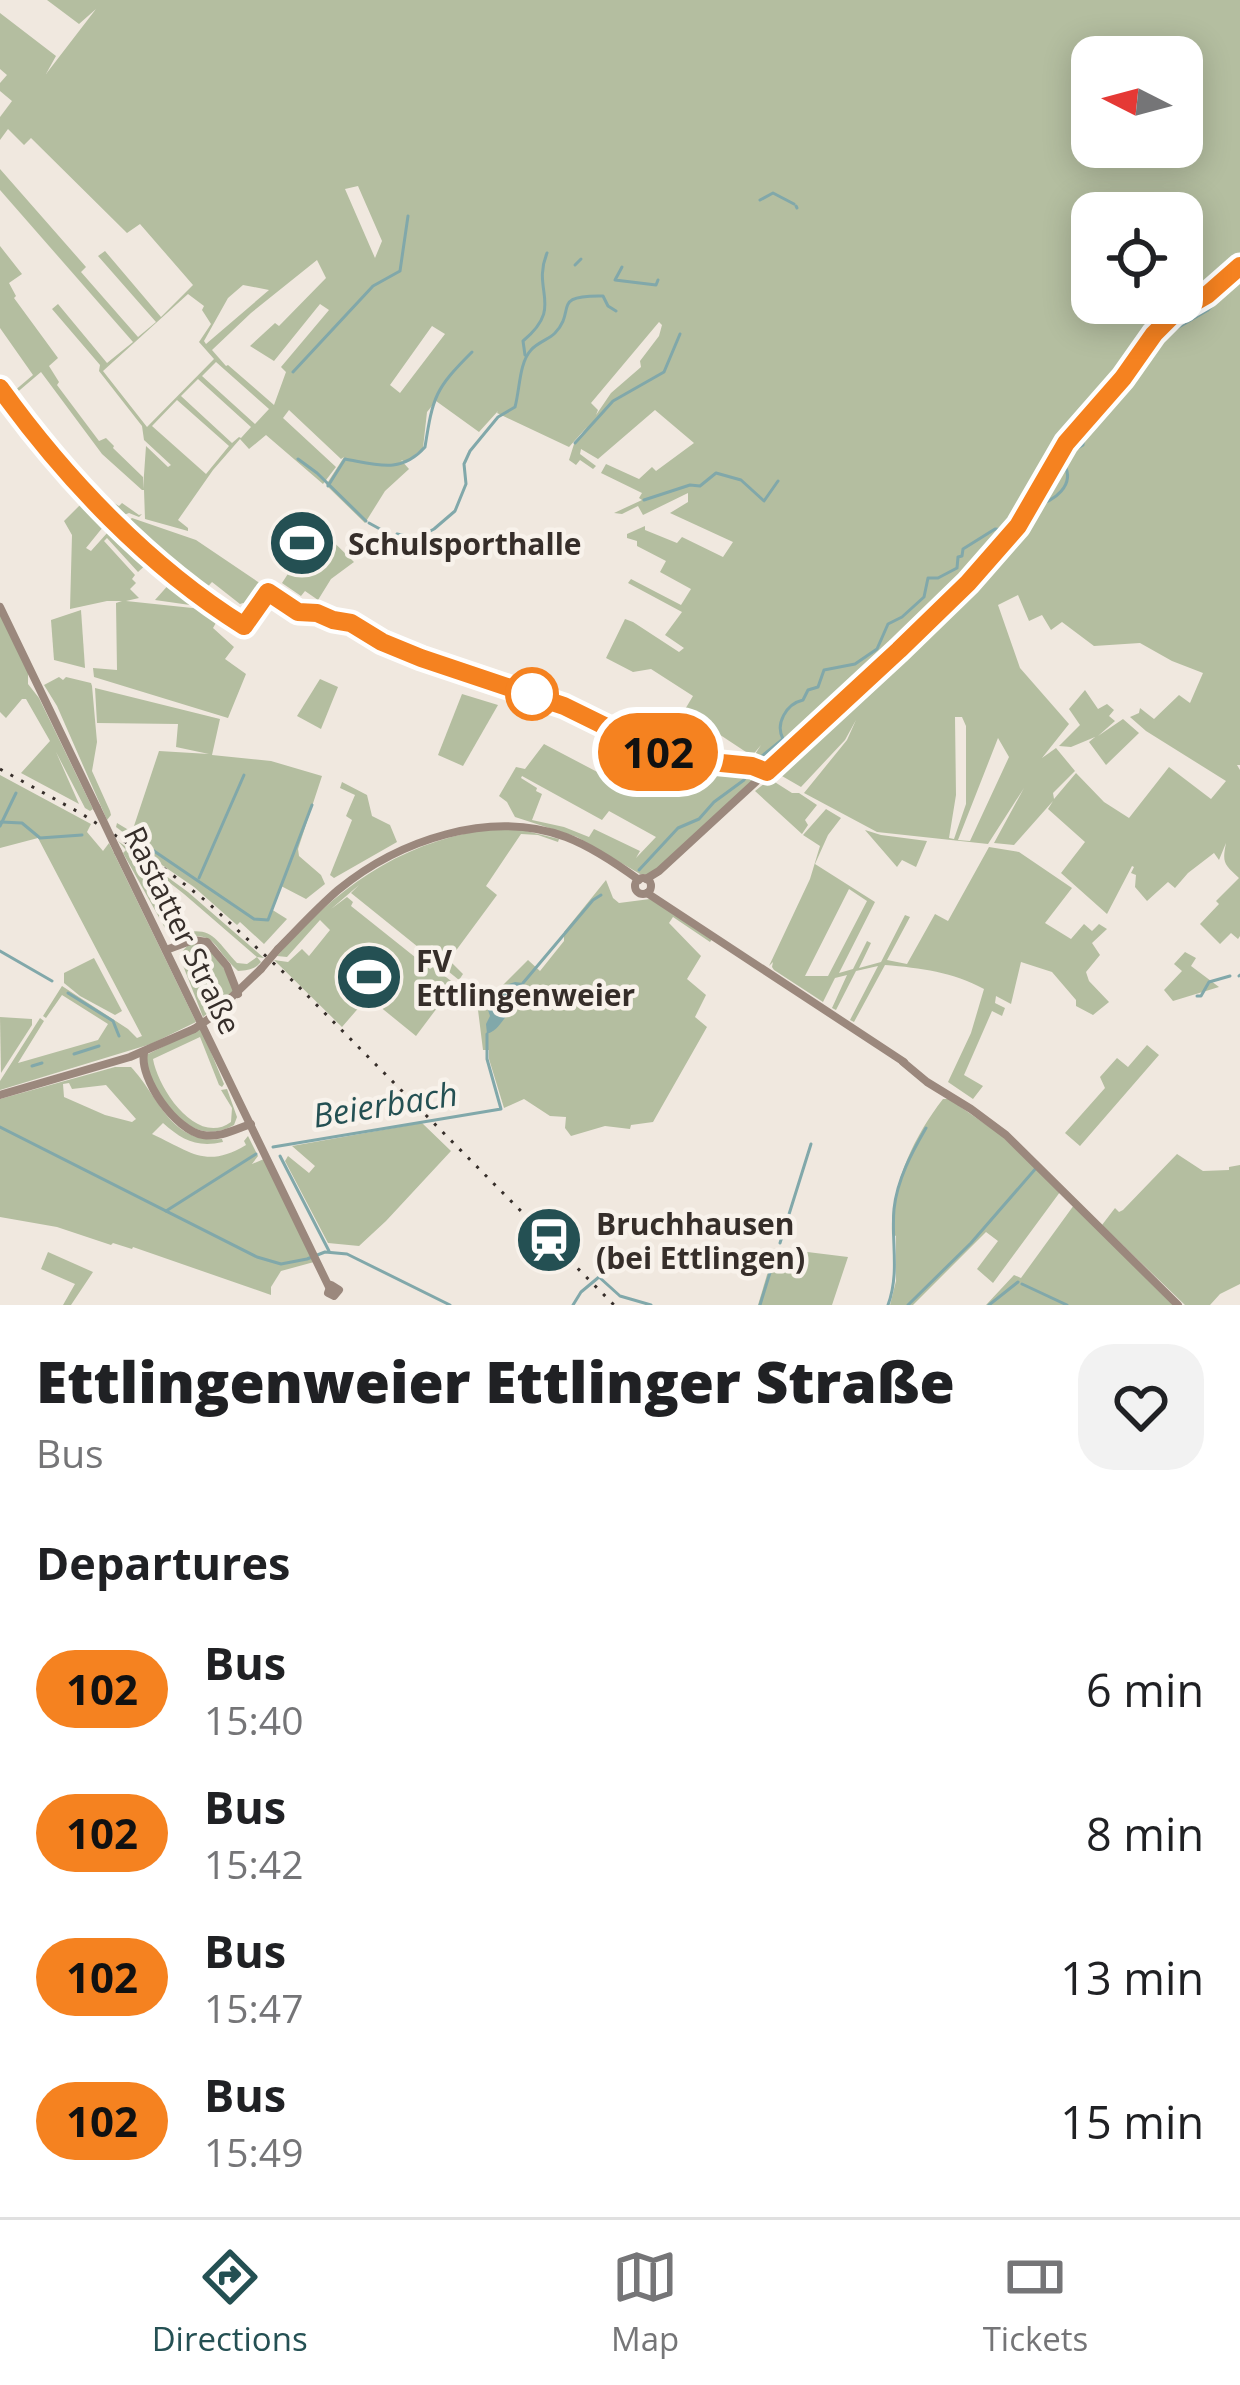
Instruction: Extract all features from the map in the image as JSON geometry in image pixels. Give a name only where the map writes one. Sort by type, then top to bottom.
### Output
[{"type":"main road","points":[[645,885],[968,583],[1018,526],[1066,443],[1154,334],[1240,266]]},
{"type":"main road","name":"Rastatter Straße","points":[[0,607],[335,1295]]},
{"type":"main road","points":[[0,1095],[121,1060],[194,1029],[238,994],[345,885],[406,849],[467,830],[508,826],[572,840],[625,872],[662,902],[944,1091]]},
{"type":"main road","points":[[166,950],[204,941],[227,966],[238,994]]},
{"type":"main road","points":[[227,966],[242,976],[260,970]]},
{"type":"main road","points":[[144,1052],[144,1071]]},
{"type":"main road","points":[[121,1060],[144,1071],[160,1099],[187,1128],[202,1136],[250,1122]]},
{"type":"main road","points":[[903,1062],[1006,1136],[1178,1305]]},
{"type":"main road","points":[[927,1082],[935,1100]]},
{"type":"main road","points":[[233,1128],[241,1104]]},
{"type":"green space","points":[[47,0],[1240,0],[1240,261],[1203,292],[1203,192],[1071,192],[1071,324],[1158,324],[1077,421],[1019,518],[985,558],[770,765],[750,762],[761,745],[752,756],[684,711],[693,696],[651,669],[633,672],[606,658],[625,619],[679,652],[684,648],[665,635],[682,612],[628,583],[631,579],[681,605],[691,589],[660,572],[666,561],[637,546],[627,534],[645,526],[677,543],[682,537],[723,557],[733,542],[670,513],[688,502],[688,493],[643,515],[638,506],[614,513],[642,500],[642,493],[601,473],[606,464],[639,479],[694,443],[655,410],[598,459],[581,449],[580,454],[596,466],[593,469],[580,460],[576,465],[569,460],[587,427],[569,447],[498,411],[479,432],[436,401],[427,412],[423,448],[406,462],[401,460],[409,469],[385,491],[365,523],[326,485],[344,457],[289,410],[283,418],[336,467],[323,484],[266,435],[249,449],[240,439],[178,520],[188,531],[145,519],[144,490],[102,454],[41,372],[14,395],[104,500],[142,514],[139,517],[129,513],[116,518],[49,445],[0,383],[0,375],[13,392],[33,375],[0,328],[0,246],[22,274],[9,283],[14,298],[58,358],[49,366],[57,385],[99,441],[106,438],[143,477],[143,489],[146,446],[171,465],[144,440],[142,426],[99,371],[100,365],[52,309],[58,304],[107,363],[133,342],[0,190],[0,169],[86,267],[81,272],[138,337],[156,322],[98,256],[105,251],[161,317],[193,285],[140,224],[127,233],[31,138],[24,145],[8,129],[0,140],[0,117],[12,101],[0,91],[7,75],[0,69],[0,13],[56,56],[46,74],[96,9],[79,24]],"holes":[[[358,186],[382,241],[375,258],[345,189]],[[317,260],[326,278],[279,326],[275,323],[250,346],[274,361],[320,304],[329,310],[281,367],[286,372],[274,405],[212,350]],[[243,285],[269,290],[206,344],[228,298]],[[188,294],[204,306],[211,324],[199,342],[214,359],[147,427],[103,371]],[[659,322],[659,336],[640,361],[641,367],[611,393],[596,415],[598,410],[591,403]],[[432,326],[445,334],[400,393],[390,385]],[[216,362],[269,409],[255,424],[202,376]],[[198,379],[251,427],[232,443],[181,396]],[[177,400],[229,446],[206,474],[152,426]]]},
{"type":"green space","points":[[1240,272],[1240,936],[1231,933],[1220,944],[1200,924],[1239,878],[1225,863],[1226,843],[1219,860],[1214,853],[1175,888],[1168,882],[1147,901],[1135,887],[1132,866],[1107,914],[1061,873],[1085,842],[1048,809],[1053,801],[1014,845],[994,843],[1024,788],[988,844],[877,832],[804,793],[847,740],[856,720],[845,740],[801,787],[773,769],[993,565],[1021,529],[1083,426],[1157,333],[1171,324],[1203,324],[1203,303]],"holes":[[[1018,595],[1029,621],[1042,615],[1051,630],[1062,622],[1094,646],[1140,643],[1203,673],[1190,703],[1179,695],[1154,719],[1140,708],[1130,717],[1226,781],[1211,799],[1169,767],[1129,818],[1104,802],[1076,773],[1054,799],[1053,793],[1075,771],[1056,748],[1042,758],[1069,724],[1020,668],[998,605]],[[955,717],[962,717],[966,726],[966,804],[954,839],[949,838],[956,795]],[[998,738],[1009,757],[970,841],[958,840]]]},
{"type":"green space","points":[[45,449],[113,523],[111,528],[107,522],[86,548],[91,551],[117,527],[203,601],[197,606],[155,600],[171,582],[150,561],[138,572],[107,538],[104,541],[135,575],[136,583],[130,589],[139,598],[126,601],[202,609],[206,603],[221,614],[213,628],[234,647],[225,659],[246,674],[228,718],[94,677],[93,668],[117,670],[116,603],[122,601],[70,609],[72,535],[64,521],[84,501],[41,452]]},
{"type":"green space","points":[[308,517],[354,562],[331,579],[318,600],[305,591],[301,596],[282,583],[295,563],[279,546]]},
{"type":"green space","points":[[132,518],[196,540],[261,584],[260,592],[249,607],[212,582],[202,593],[123,524]]},
{"type":"green space","points":[[81,610],[85,668],[54,660],[51,620]]},
{"type":"green space","points":[[0,614],[28,671],[28,684],[39,698],[90,811],[56,752],[79,804],[21,773],[50,741],[26,699],[6,718],[0,712]]},
{"type":"green space","points":[[59,677],[91,683],[97,742],[92,771],[110,811],[107,820],[44,685]]},
{"type":"green space","points":[[320,679],[338,687],[321,729],[297,716]]},
{"type":"green space","points":[[95,688],[220,719],[212,755],[271,761],[322,776],[298,849],[325,884],[306,899],[281,886],[271,909],[287,919],[264,944],[130,843],[132,839],[116,827],[117,823],[132,832],[159,751],[209,754],[176,747],[178,724],[97,723]]},
{"type":"green space","points":[[1085,690],[1098,709],[1107,704],[1114,710],[1109,716],[1115,721],[1098,736],[1123,719],[1139,733],[1106,765],[1089,742],[1095,737],[1071,747],[1059,746],[1080,725],[1069,709]]},
{"type":"green space","points":[[462,694],[498,705],[463,766],[438,755]]},
{"type":"green space","points":[[544,744],[624,786],[654,766],[642,746],[671,760],[745,767],[757,773],[756,779],[650,875],[640,874],[577,837],[515,817],[499,796],[516,767],[525,769]],"holes":[[[522,776],[602,820],[609,811],[656,837],[636,858],[640,851],[594,829],[589,837],[532,820],[542,794]]]},
{"type":"green space","points":[[0,775],[91,824],[87,832],[103,851],[109,843],[196,1022],[151,1044],[0,1090],[0,1081],[40,1018],[44,1021],[18,1063],[98,1040],[108,1024],[62,995],[43,1016],[62,986],[137,1038],[142,1036],[38,838],[0,848]]},
{"type":"green space","points":[[770,779],[817,805],[805,820],[808,825],[802,834],[755,791]]},
{"type":"green space","points":[[342,782],[367,795],[372,816],[390,825],[397,842],[334,878],[330,875],[352,820],[346,816],[355,795],[340,788]]},
{"type":"green space","points":[[826,809],[841,818],[815,864],[875,902],[839,973],[853,969],[867,941],[871,943],[859,968],[881,962],[905,915],[910,917],[887,960],[907,964],[935,914],[948,921],[989,847],[1019,852],[1072,888],[1045,923],[1071,939],[1084,924],[1092,931],[1099,924],[1107,929],[1092,943],[1100,955],[1086,972],[1109,1002],[1093,1015],[1076,1006],[1052,972],[1021,962],[1011,1004],[996,996],[995,1003],[1005,1008],[1002,1016],[992,1011],[964,1075],[983,1086],[973,1099],[948,1082],[971,1033],[984,989],[961,978],[885,965],[854,1022],[850,1020],[878,966],[856,971],[836,1010],[832,1008],[847,975],[835,978],[823,1002],[774,970],[773,962],[769,966],[810,879],[820,846],[803,835]],"holes":[[[849,889],[867,901],[828,976],[805,976]]]},
{"type":"green space","points":[[484,830],[522,830],[559,839],[521,834],[486,886],[497,895],[449,960],[463,974],[459,980],[351,893],[359,885],[331,909],[347,897],[351,906],[455,984],[416,1036],[368,997],[342,1027],[274,960],[288,962],[302,949],[309,956],[330,930],[320,920],[287,957],[277,956],[321,910],[369,874],[423,846]]},
{"type":"green space","points":[[865,830],[927,841],[916,867],[902,860],[897,867]]},
{"type":"green space","points":[[118,841],[188,892],[264,958],[257,957],[261,962],[238,971],[206,938],[170,937]],"holes":[[[133,854],[257,957],[247,964],[237,963],[205,932],[175,935]]]},
{"type":"green space","name":"Beierbach","points":[[606,880],[619,903],[650,899],[713,938],[710,942],[673,917],[669,923],[701,956],[687,979],[706,995],[695,1017],[707,1027],[653,1122],[630,1129],[605,1126],[571,1136],[565,1128],[566,1117],[550,1116],[524,1099],[504,1108],[489,1050],[483,1050],[478,1010],[528,960],[540,971]]},
{"type":"green space","points":[[190,943],[205,944],[235,987],[232,995],[203,1017],[179,955]]},
{"type":"green space","points":[[1185,952],[1196,958],[1191,966],[1219,987],[1173,1001],[1164,990],[1182,971],[1174,964]]},
{"type":"green space","points":[[94,958],[122,1011],[115,1015],[64,983],[64,973]]},
{"type":"green space","points":[[0,1017],[32,1019],[1,1073]]},
{"type":"green space","points":[[201,1028],[222,1087],[200,1037],[153,1059],[171,1099],[205,1127],[231,1122],[232,1108],[221,1090],[227,1089],[237,1117],[234,1125],[218,1131],[202,1131],[176,1115],[156,1087],[144,1056]]},
{"type":"green space","points":[[1147,1045],[1159,1055],[1080,1146],[1065,1133],[1105,1088],[1100,1077],[1117,1058],[1128,1067]]},
{"type":"green space","points":[[115,1067],[131,1067],[178,1127],[223,1142],[190,1141],[163,1123],[152,1134],[209,1157],[246,1145],[248,1136],[258,1156],[252,1164],[264,1159],[314,1262],[281,1271],[271,1295],[133,1247],[0,1217],[0,1099]],"holes":[[[69,1083],[72,1089],[106,1085],[136,1119],[105,1115],[64,1097],[63,1084]]]},
{"type":"green space","points":[[943,1099],[1001,1135],[1060,1192],[993,1283],[977,1269],[998,1241],[986,1232],[913,1305],[890,1305],[896,1281],[895,1198],[914,1146]]},
{"type":"green space","points":[[422,1123],[451,1151],[359,1246],[328,1243],[285,1161],[288,1156],[309,1173],[315,1166],[292,1146]]},
{"type":"green space","points":[[1177,1154],[1203,1171],[1240,1165],[1240,1284],[1210,1305],[1185,1305],[1102,1225]]},
{"type":"green space","points":[[1074,1205],[1174,1305],[986,1305],[1014,1275],[1021,1278]]},
{"type":"green space","points":[[775,1248],[848,1257],[832,1305],[758,1305]]},
{"type":"green space","points":[[48,1252],[93,1272],[71,1305],[63,1305],[75,1284],[41,1269]]},
{"type":"water","points":[[523,983],[529,997],[487,1034],[488,1010],[506,985]]},
{"type":"waterway","points":[[760,200],[773,193],[794,204]]},
{"type":"waterway","points":[[293,372],[373,286],[400,271],[408,216]]},
{"type":"waterway","points":[[525,355],[523,341],[545,308],[542,278],[547,253]]},
{"type":"waterway","points":[[575,265],[581,259]]},
{"type":"waterway","points":[[622,267],[615,280],[656,285],[658,280]]},
{"type":"waterway","name":"Beierbach","points":[[1142,357],[1153,355],[1165,335],[1208,310],[1240,278]]},
{"type":"waterway","points":[[397,534],[421,536],[455,511],[466,484],[464,464],[470,451],[498,417],[515,407],[527,355],[555,333],[570,301],[603,296],[616,311]]},
{"type":"waterway","points":[[575,443],[613,401],[664,372],[680,334]]},
{"type":"waterway","points":[[328,486],[345,459],[388,465],[416,456],[425,447],[438,394],[472,352]]},
{"type":"waterway","name":"Beierbach","points":[[1085,414],[1097,392],[1133,356]]},
{"type":"waterway","name":"Beierbach","points":[[1035,505],[1056,496],[1065,485],[1064,464],[1083,445],[1084,426]]},
{"type":"waterway","points":[[298,459],[366,521]]},
{"type":"waterway","points":[[644,500],[700,486],[716,473],[741,480],[764,501],[778,481]]},
{"type":"waterway","name":"Beierbach","points":[[752,764],[783,739],[784,715],[808,690],[818,687],[824,670],[855,664],[877,649],[888,624],[924,597],[928,578],[957,568],[963,549],[995,529],[1005,530],[1005,523],[1019,507],[1026,506]]},
{"type":"waterway","points":[[369,523],[389,534]]},
{"type":"waterway","name":"Beierbach","points":[[639,870],[678,828],[699,819],[744,780],[749,769]]},
{"type":"waterway","points":[[199,878],[244,775]]},
{"type":"waterway","points":[[0,826],[16,793]]},
{"type":"waterway","points":[[129,834],[254,919],[268,920],[312,805]]},
{"type":"waterway","points":[[1,822],[22,823],[40,838],[82,835]]},
{"type":"waterway","name":"Beierbach","points":[[523,983],[601,895]]},
{"type":"waterway","points":[[0,951],[52,981]]},
{"type":"waterway","points":[[1197,996],[1209,982],[1230,976]]},
{"type":"waterway","points":[[68,993],[113,1021],[119,1036]]},
{"type":"waterway","name":"Beierbach","points":[[273,1147],[501,1109],[487,1059],[487,1034]]},
{"type":"waterway","points":[[74,1054],[99,1046]]},
{"type":"waterway","points":[[32,1066],[42,1063]]},
{"type":"waterway","points":[[0,1127],[257,1257],[281,1264],[325,1252],[347,1254],[450,1305]]},
{"type":"waterway","points":[[888,1305],[894,1281],[896,1198],[926,1128]]},
{"type":"waterway","points":[[780,1243],[811,1144]]},
{"type":"waterway","name":"Beierbach","points":[[166,1211],[256,1154]]},
{"type":"waterway","points":[[280,1156],[329,1251]]},
{"type":"waterway","points":[[908,1305],[971,1243],[1037,1167]]},
{"type":"waterway","points":[[760,1305],[777,1250]]},
{"type":"waterway","points":[[573,1305],[599,1277],[620,1296],[651,1305]]},
{"type":"waterway","points":[[989,1305],[1018,1282]]},
{"type":"waterway","points":[[1022,1284],[1067,1305]]},
{"type":"railway","points":[[0,769],[82,814],[206,901],[294,982],[614,1305]]},
{"type":"bus line","name":"102","points":[[0,388],[46,447],[117,523],[187,585],[244,626],[268,592],[298,612],[351,623],[421,658],[564,706],[670,758],[752,766],[767,772],[968,583],[1018,526],[1066,443],[1154,334],[1240,266]]},
{"type":"place","name":"Schulsporthalle","points":[[302,543]]},
{"type":"place","name":"FV Ettlingenweier","points":[[369,977]]},
{"type":"place","name":"Bruchhausen (bei Ettlingen)","points":[[549,1240]]}]
